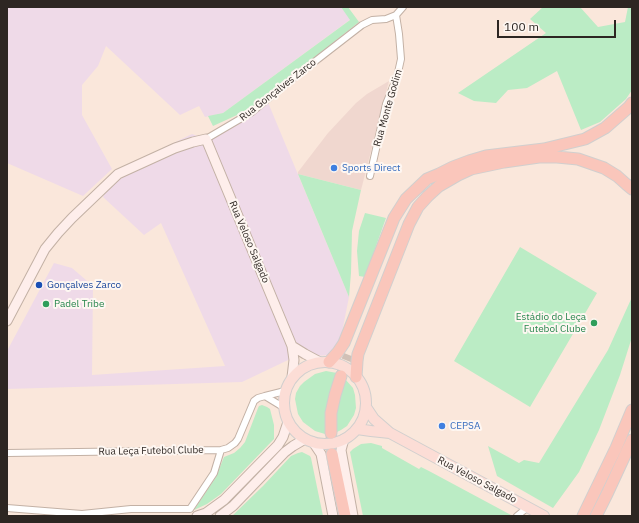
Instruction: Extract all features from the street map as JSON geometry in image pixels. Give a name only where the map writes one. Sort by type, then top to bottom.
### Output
[{"type":"highway","points":[[324,362],[338,352],[344,343],[394,218],[406,199],[427,178],[463,163],[486,156],[544,149],[585,139],[605,128],[632,103]]},
{"type":"highway","points":[[356,376],[356,361],[358,354],[409,224],[418,207],[439,186],[471,169],[539,157],[557,157],[578,159],[604,168],[617,176],[632,190]]},
{"type":"highway","points":[[349,355],[408,210],[434,182],[439,174]]},
{"type":"highway","points":[[331,433],[331,413],[341,376]]},
{"type":"highway","points":[[583,516],[616,448],[632,410]]},
{"type":"highway","points":[[596,516],[632,440]]},
{"type":"highway","points":[[332,454],[344,516]]},
{"type":"main road","points":[[324,362],[336,363],[351,371],[361,383],[366,399],[364,415],[356,429],[351,435],[344,439],[329,444],[309,441],[298,435],[288,422],[283,407],[285,391],[292,376],[305,366],[324,362]]},
{"type":"main road","points":[[366,407],[374,420],[390,433]]},
{"type":"main road","points":[[356,429],[390,433]]},
{"type":"main road","name":"Rua Veloso Salgado","points":[[390,433],[544,516]]},
{"type":"street","points":[[396,15],[403,7]]},
{"type":"street","name":"Rua Gonçalves Zarco","points":[[7,321],[45,249],[72,218],[118,174],[175,148],[206,139],[252,112],[362,24],[372,20],[386,19],[396,15]]},
{"type":"street","name":"Rua Monte Godim","points":[[370,176],[386,104],[397,77],[401,60],[396,15]]},
{"type":"street","name":"Rua Veloso Salgado","points":[[206,139],[292,346],[294,360],[292,376]]},
{"type":"street","points":[[292,346],[305,354],[324,362]]},
{"type":"street","points":[[7,508],[82,514],[131,509],[190,509],[214,473],[221,450],[228,448],[238,439],[254,401],[258,398],[285,391]]},
{"type":"street","points":[[265,396],[283,407]]},
{"type":"street","points":[[197,516],[206,513],[224,500],[278,445],[288,422]]},
{"type":"street","points":[[344,439],[341,450],[353,516]]},
{"type":"street","points":[[220,516],[233,506],[285,452],[293,446],[309,441],[321,454],[333,516]]},
{"type":"street","name":"Rua Leça Futebol Clube","points":[[7,453],[221,450]]},
{"type":"street","points":[[517,516],[528,508]]},
{"type":"shaded area","points":[[7,7],[341,7],[351,19],[223,113],[205,117],[199,106],[180,115],[106,46],[98,66],[82,85],[82,115],[112,169],[83,196],[7,163]]},
{"type":"shaded area","points":[[389,81],[361,190],[298,174],[328,133],[356,103],[367,94]]},
{"type":"shaded area","points":[[267,100],[349,297],[339,347],[330,355],[317,356],[307,351],[242,382],[7,389],[7,351],[54,263],[72,268],[93,286],[92,375],[225,366],[161,223],[144,235],[103,197],[114,172],[192,134],[206,139]]},
{"type":"green space","points":[[341,7],[348,7],[359,22],[248,110],[213,126],[208,116],[223,113],[350,20]]},
{"type":"green space","points":[[543,7],[580,7],[598,27],[625,22],[628,7],[632,7],[632,90],[626,99],[600,122],[581,130],[557,71],[527,88],[508,90],[496,103],[474,101],[458,93],[546,33],[530,19]]},
{"type":"green space","points":[[298,174],[361,190],[352,231],[349,297]]},
{"type":"green space","points":[[365,213],[386,218],[365,277],[359,276],[357,251],[359,231]]},
{"type":"green space","points":[[520,247],[597,293],[530,407],[454,361]]},
{"type":"green space","points":[[632,297],[632,337],[620,375],[599,430],[579,472],[553,508],[497,476],[488,446],[519,463],[524,460],[539,463],[608,350]]},
{"type":"green space","points":[[326,371],[337,373],[330,393],[326,414],[325,434],[315,431],[303,422],[298,414],[295,399],[296,393],[304,382],[315,374]]},
{"type":"green space","points":[[345,379],[353,388],[356,408],[354,415],[347,426],[335,433],[338,401]]},
{"type":"green space","points":[[262,405],[270,409],[274,425],[274,439],[221,494],[207,504],[194,510],[216,477],[224,457],[234,453],[245,442],[258,408]]},
{"type":"green space","points":[[371,443],[382,446],[382,448],[419,469],[421,467],[429,471],[511,515],[363,516],[350,452],[361,444]]},
{"type":"green space","points":[[302,452],[311,458],[323,516],[232,516],[291,456]]},
{"type":"tunnel","points":[[341,376],[349,355]]},
{"type":"tunnel","points":[[331,433],[332,454]]},
{"type":"place","name":"Sports Direct","points":[[334,168]]},
{"type":"place","name":"Gonçalves Zarco","points":[[39,285]]},
{"type":"place","name":"Padel Tribe","points":[[46,304]]},
{"type":"place","name":"Estádio do Leça Futebol Clube","points":[[594,323]]},
{"type":"place","name":"CEPSA","points":[[442,426]]}]
